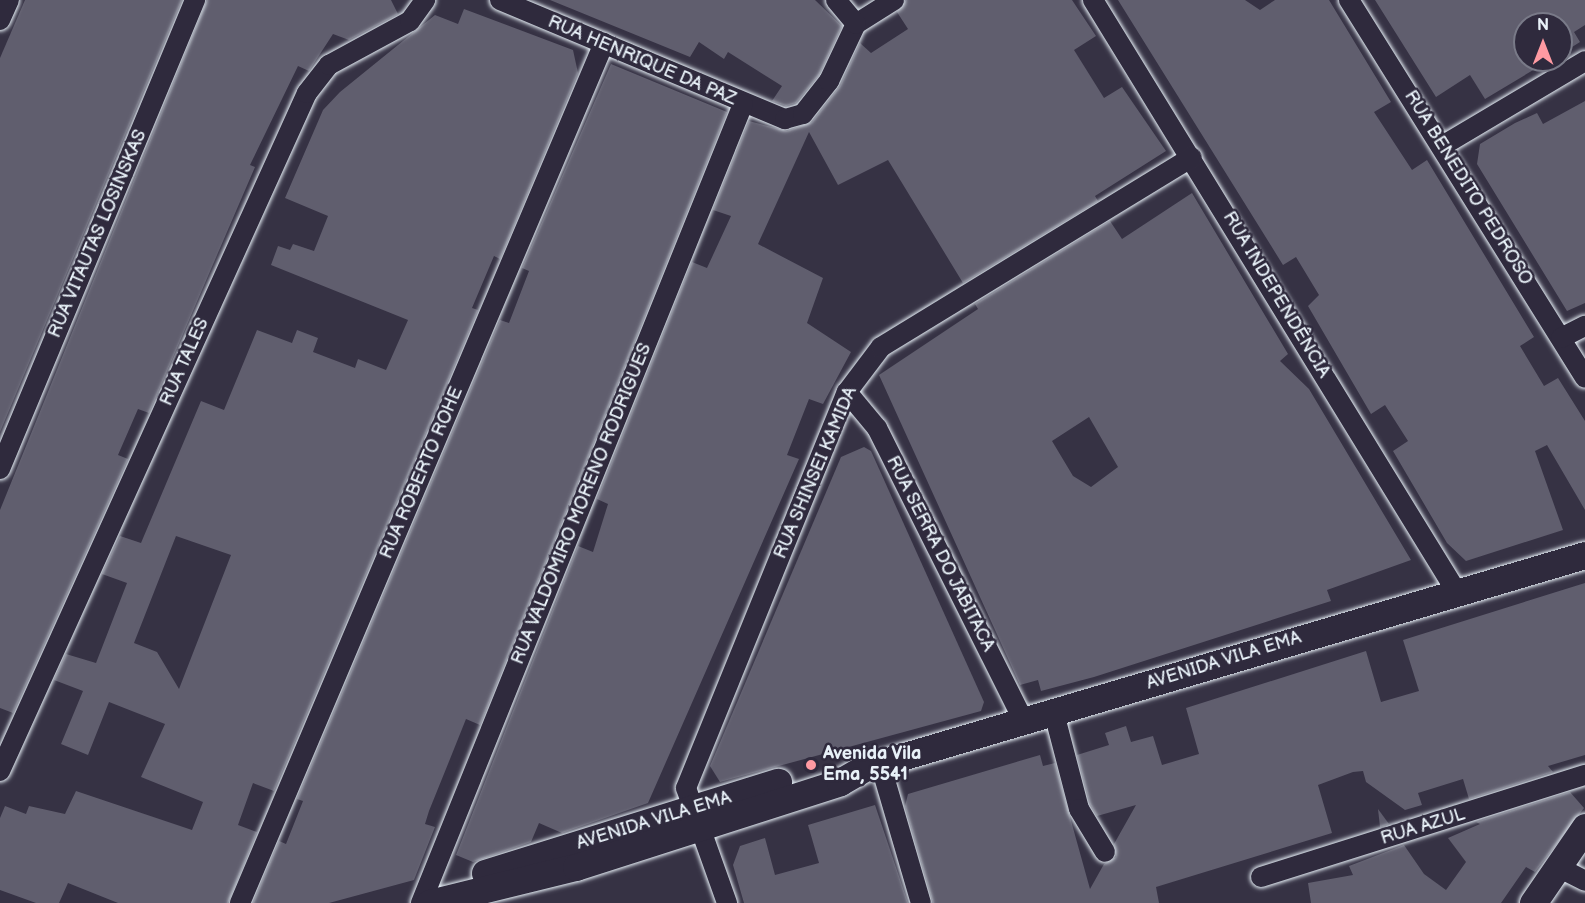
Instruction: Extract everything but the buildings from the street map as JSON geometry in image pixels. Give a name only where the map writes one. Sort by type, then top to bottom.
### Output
[{"type":"main road","name":"AVENIDA VILA EMA","points":[[440,899],[473,877],[700,817],[832,766],[872,766],[1456,591],[1585,555]]},
{"type":"main road","points":[[1533,903],[1585,827]]},
{"type":"street","points":[[0,20],[9,0]]},
{"type":"street","name":"RUA VITAUTAS LOSINSKAS","points":[[0,469],[195,0]]},
{"type":"street","name":"RUA TALES","points":[[0,771],[307,93],[328,65],[410,21],[426,0]]},
{"type":"street","name":"RUA HENRIQUE DA PAZ","points":[[500,0],[743,104],[785,119],[803,114],[829,81],[856,24]]},
{"type":"street","points":[[836,0],[856,24],[894,0]]},
{"type":"street","name":"RUA INDEPENDÊNCIA","points":[[1093,0],[1192,157],[1456,591]]},
{"type":"street","name":"RUA BENEDITO PEDROSO","points":[[1349,0],[1585,376]]},
{"type":"street","name":"RUA ROBERTO ROHE","points":[[240,903],[604,43]]},
{"type":"street","points":[[1442,146],[1585,61]]},
{"type":"street","name":"RUA VALDOMIRO MORENO RODRIGUES","points":[[421,903],[743,104]]},
{"type":"street","name":"RUA SHINSEI KAMIDA","points":[[700,817],[686,788],[848,392],[881,347],[1192,157]]},
{"type":"street","points":[[1561,338],[1585,326]]},
{"type":"street","name":"RUA SERRA DO JABITACA","points":[[848,392],[877,428],[1024,721]]},
{"type":"street","points":[[1054,713],[1079,809],[1105,852]]},
{"type":"street","points":[[872,766],[921,903]]},
{"type":"street","name":"RUA AZUL","points":[[1261,877],[1585,775]]},
{"type":"street","points":[[700,817],[727,903]]},
{"type":"street","points":[[1558,867],[1585,882]]},
{"type":"place","name":"Avenida Vila Ema, 5541","points":[[811,765]]}]
